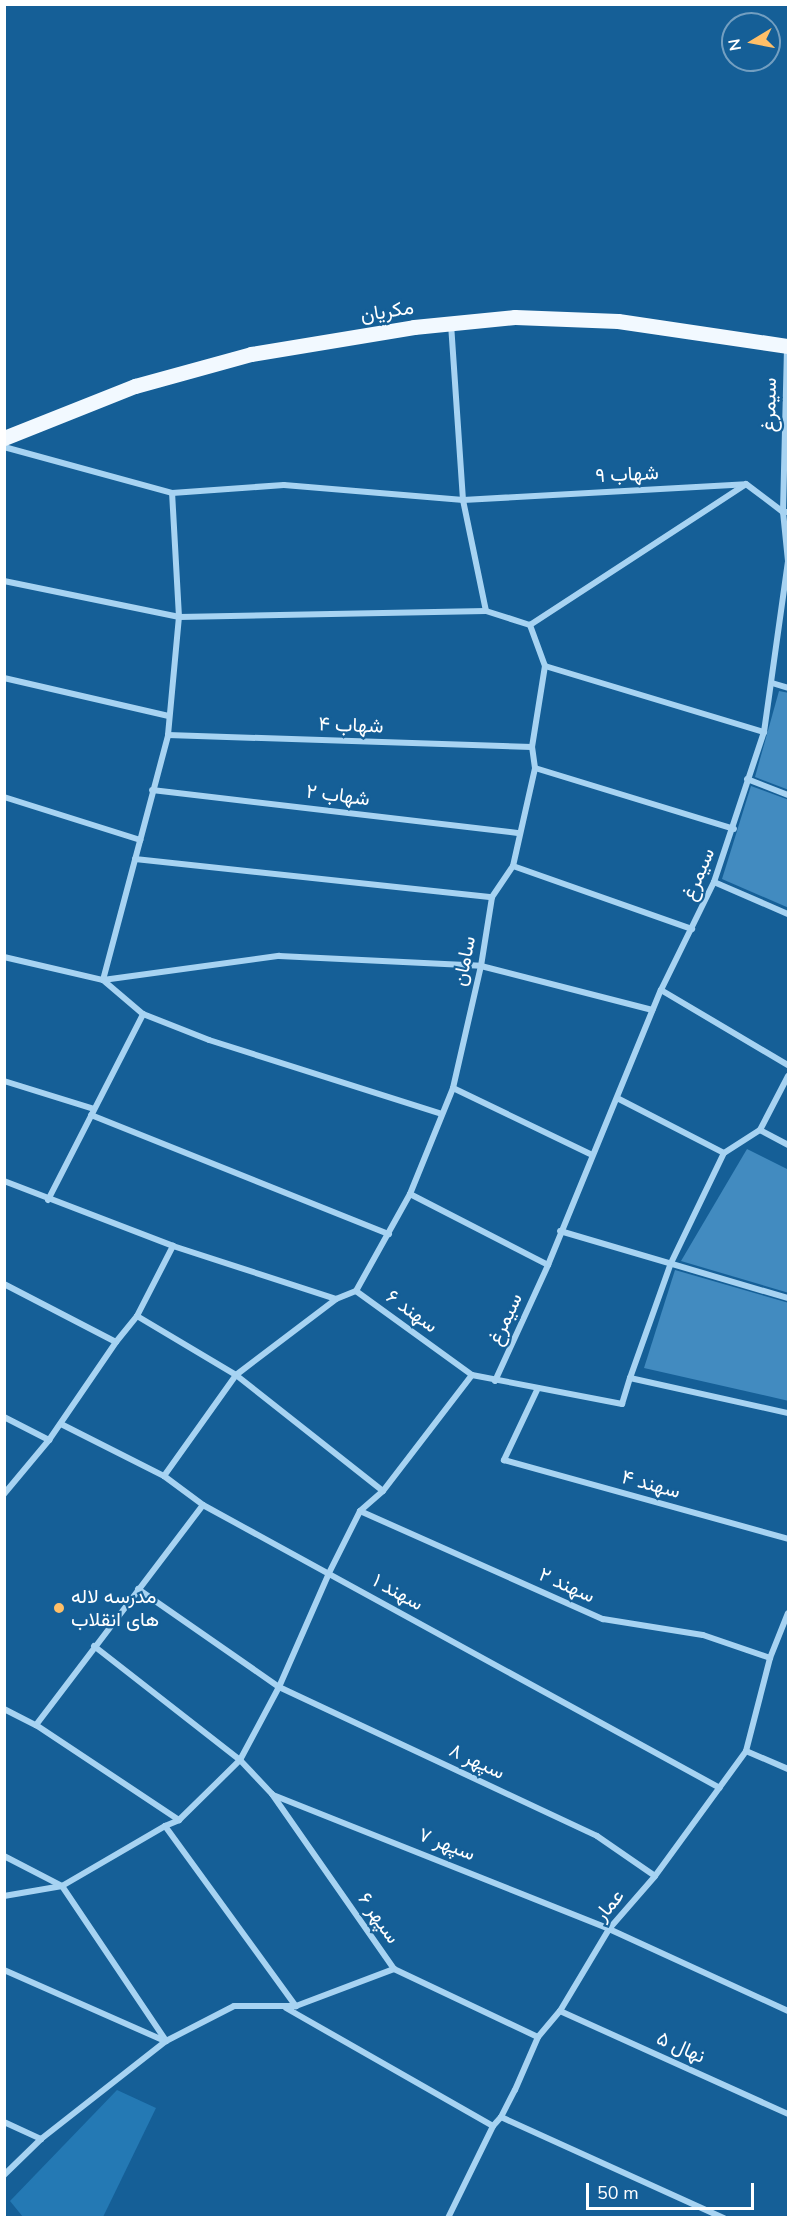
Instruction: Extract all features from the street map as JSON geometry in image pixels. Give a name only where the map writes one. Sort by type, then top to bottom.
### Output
[{"type":"main road","name":"مکریان","points":[[8,433],[135,386],[251,354],[451,323],[514,317],[618,321],[788,346]]},
{"type":"street","points":[[451,323],[464,500],[486,611]]},
{"type":"street","name":"سیمرغ","points":[[495,1381],[548,1265],[652,1010],[714,882],[734,829],[747,779],[764,732],[788,561],[786,512],[788,346]]},
{"type":"street","name":"شهاب ۹","points":[[4,447],[172,493],[284,485],[464,500],[746,484]]},
{"type":"street","points":[[4,581],[179,617],[486,611],[530,625],[746,484],[786,512]]},
{"type":"street","points":[[103,980],[168,735],[179,617],[172,493]]},
{"type":"street","name":"سامان","points":[[356,1291],[410,1194],[453,1088],[482,966],[492,897],[513,866],[534,768],[532,747],[545,666],[530,625]]},
{"type":"street","points":[[545,666],[764,732]]},
{"type":"street","points":[[4,678],[169,716]]},
{"type":"street","points":[[772,683],[789,688]]},
{"type":"street","name":"شهاب ۴","points":[[168,735],[532,747]]},
{"type":"street","points":[[534,768],[734,829]]},
{"type":"street","points":[[747,779],[789,795]]},
{"type":"street","name":"شهاب ۲","points":[[153,790],[519,833]]},
{"type":"street","points":[[4,797],[140,840]]},
{"type":"street","points":[[135,859],[492,897]]},
{"type":"street","points":[[513,866],[692,929]]},
{"type":"street","points":[[714,882],[789,914]]},
{"type":"street","points":[[4,957],[103,980],[279,956],[482,966],[652,1010]]},
{"type":"street","points":[[103,980],[143,1014],[209,1040],[442,1114]]},
{"type":"street","points":[[661,990],[789,1065]]},
{"type":"street","points":[[48,1200],[143,1014]]},
{"type":"street","points":[[789,1076],[760,1130],[724,1153],[671,1263],[630,1378],[789,1413]]},
{"type":"street","points":[[4,1081],[92,1112],[389,1234]]},
{"type":"street","points":[[453,1088],[592,1155]]},
{"type":"street","points":[[617,1098],[724,1153]]},
{"type":"street","points":[[760,1130],[789,1145]]},
{"type":"street","points":[[4,1182],[173,1246],[336,1299]]},
{"type":"street","points":[[410,1194],[548,1265]]},
{"type":"street","points":[[560,1231],[789,1298]]},
{"type":"street","points":[[4,1494],[61,1424],[116,1342],[137,1316],[173,1246]]},
{"type":"street","points":[[4,1284],[116,1342]]},
{"type":"street","name":"سهند ۶","points":[[164,1476],[236,1375],[336,1299],[356,1291],[472,1375],[622,1404],[630,1378]]},
{"type":"street","points":[[137,1316],[236,1375],[382,1491]]},
{"type":"street","points":[[4,1896],[62,1886],[179,1820],[240,1760],[279,1687],[329,1573],[360,1511],[382,1491],[472,1375]]},
{"type":"street","name":"سهند ۴","points":[[538,1388],[504,1460],[789,1539]]},
{"type":"street","points":[[4,1417],[49,1440]]},
{"type":"street","name":"سهند ۱","points":[[61,1424],[164,1476],[204,1505],[720,1788]]},
{"type":"street","points":[[36,1725],[94,1646],[204,1505]]},
{"type":"street","name":"سهند ۲","points":[[360,1511],[603,1619],[703,1635],[770,1658]]},
{"type":"street","name":"سپهر ۸","points":[[138,1589],[279,1687],[597,1836],[655,1876]]},
{"type":"street","name":"عمار","points":[[448,2217],[493,2126],[501,2117],[538,2037],[560,2011],[609,1929],[655,1876],[746,1751],[770,1658],[789,1613]]},
{"type":"street","name":"سپهر ۶","points":[[94,1646],[240,1760],[272,1794],[394,1969],[538,2037]]},
{"type":"street","points":[[4,1708],[36,1725],[179,1820]]},
{"type":"street","points":[[746,1751],[789,1769]]},
{"type":"street","name":"سپهر ۷","points":[[272,1794],[486,1877],[788,2008]]},
{"type":"street","points":[[165,1826],[296,2006]]},
{"type":"street","points":[[4,1856],[62,1886],[166,2041]]},
{"type":"street","points":[[4,2175],[41,2139],[166,2041],[234,2006],[286,2008],[296,2006],[394,1969]]},
{"type":"street","points":[[4,1970],[166,2041]]},
{"type":"street","points":[[286,2008],[493,2126]]},
{"type":"street","name":"نهال ۵","points":[[560,2011],[789,2114]]},
{"type":"street","points":[[501,2117],[724,2217]]},
{"type":"street","points":[[4,2122],[41,2139]]},
{"type":"shaded area","points":[[117,2090],[156,2108],[103,2217],[23,2217],[10,2201]]},
{"type":"building","points":[[779,691],[789,693],[789,790],[755,777]]},
{"type":"building","points":[[751,786],[789,800],[789,908],[722,879]]},
{"type":"building","points":[[747,1149],[789,1170],[789,1293],[681,1261]]},
{"type":"building","points":[[675,1270],[789,1303],[789,1401],[644,1368]]},
{"type":"place","name":"مدرسه لاله های انقلاب","points":[[59,1608]]}]
